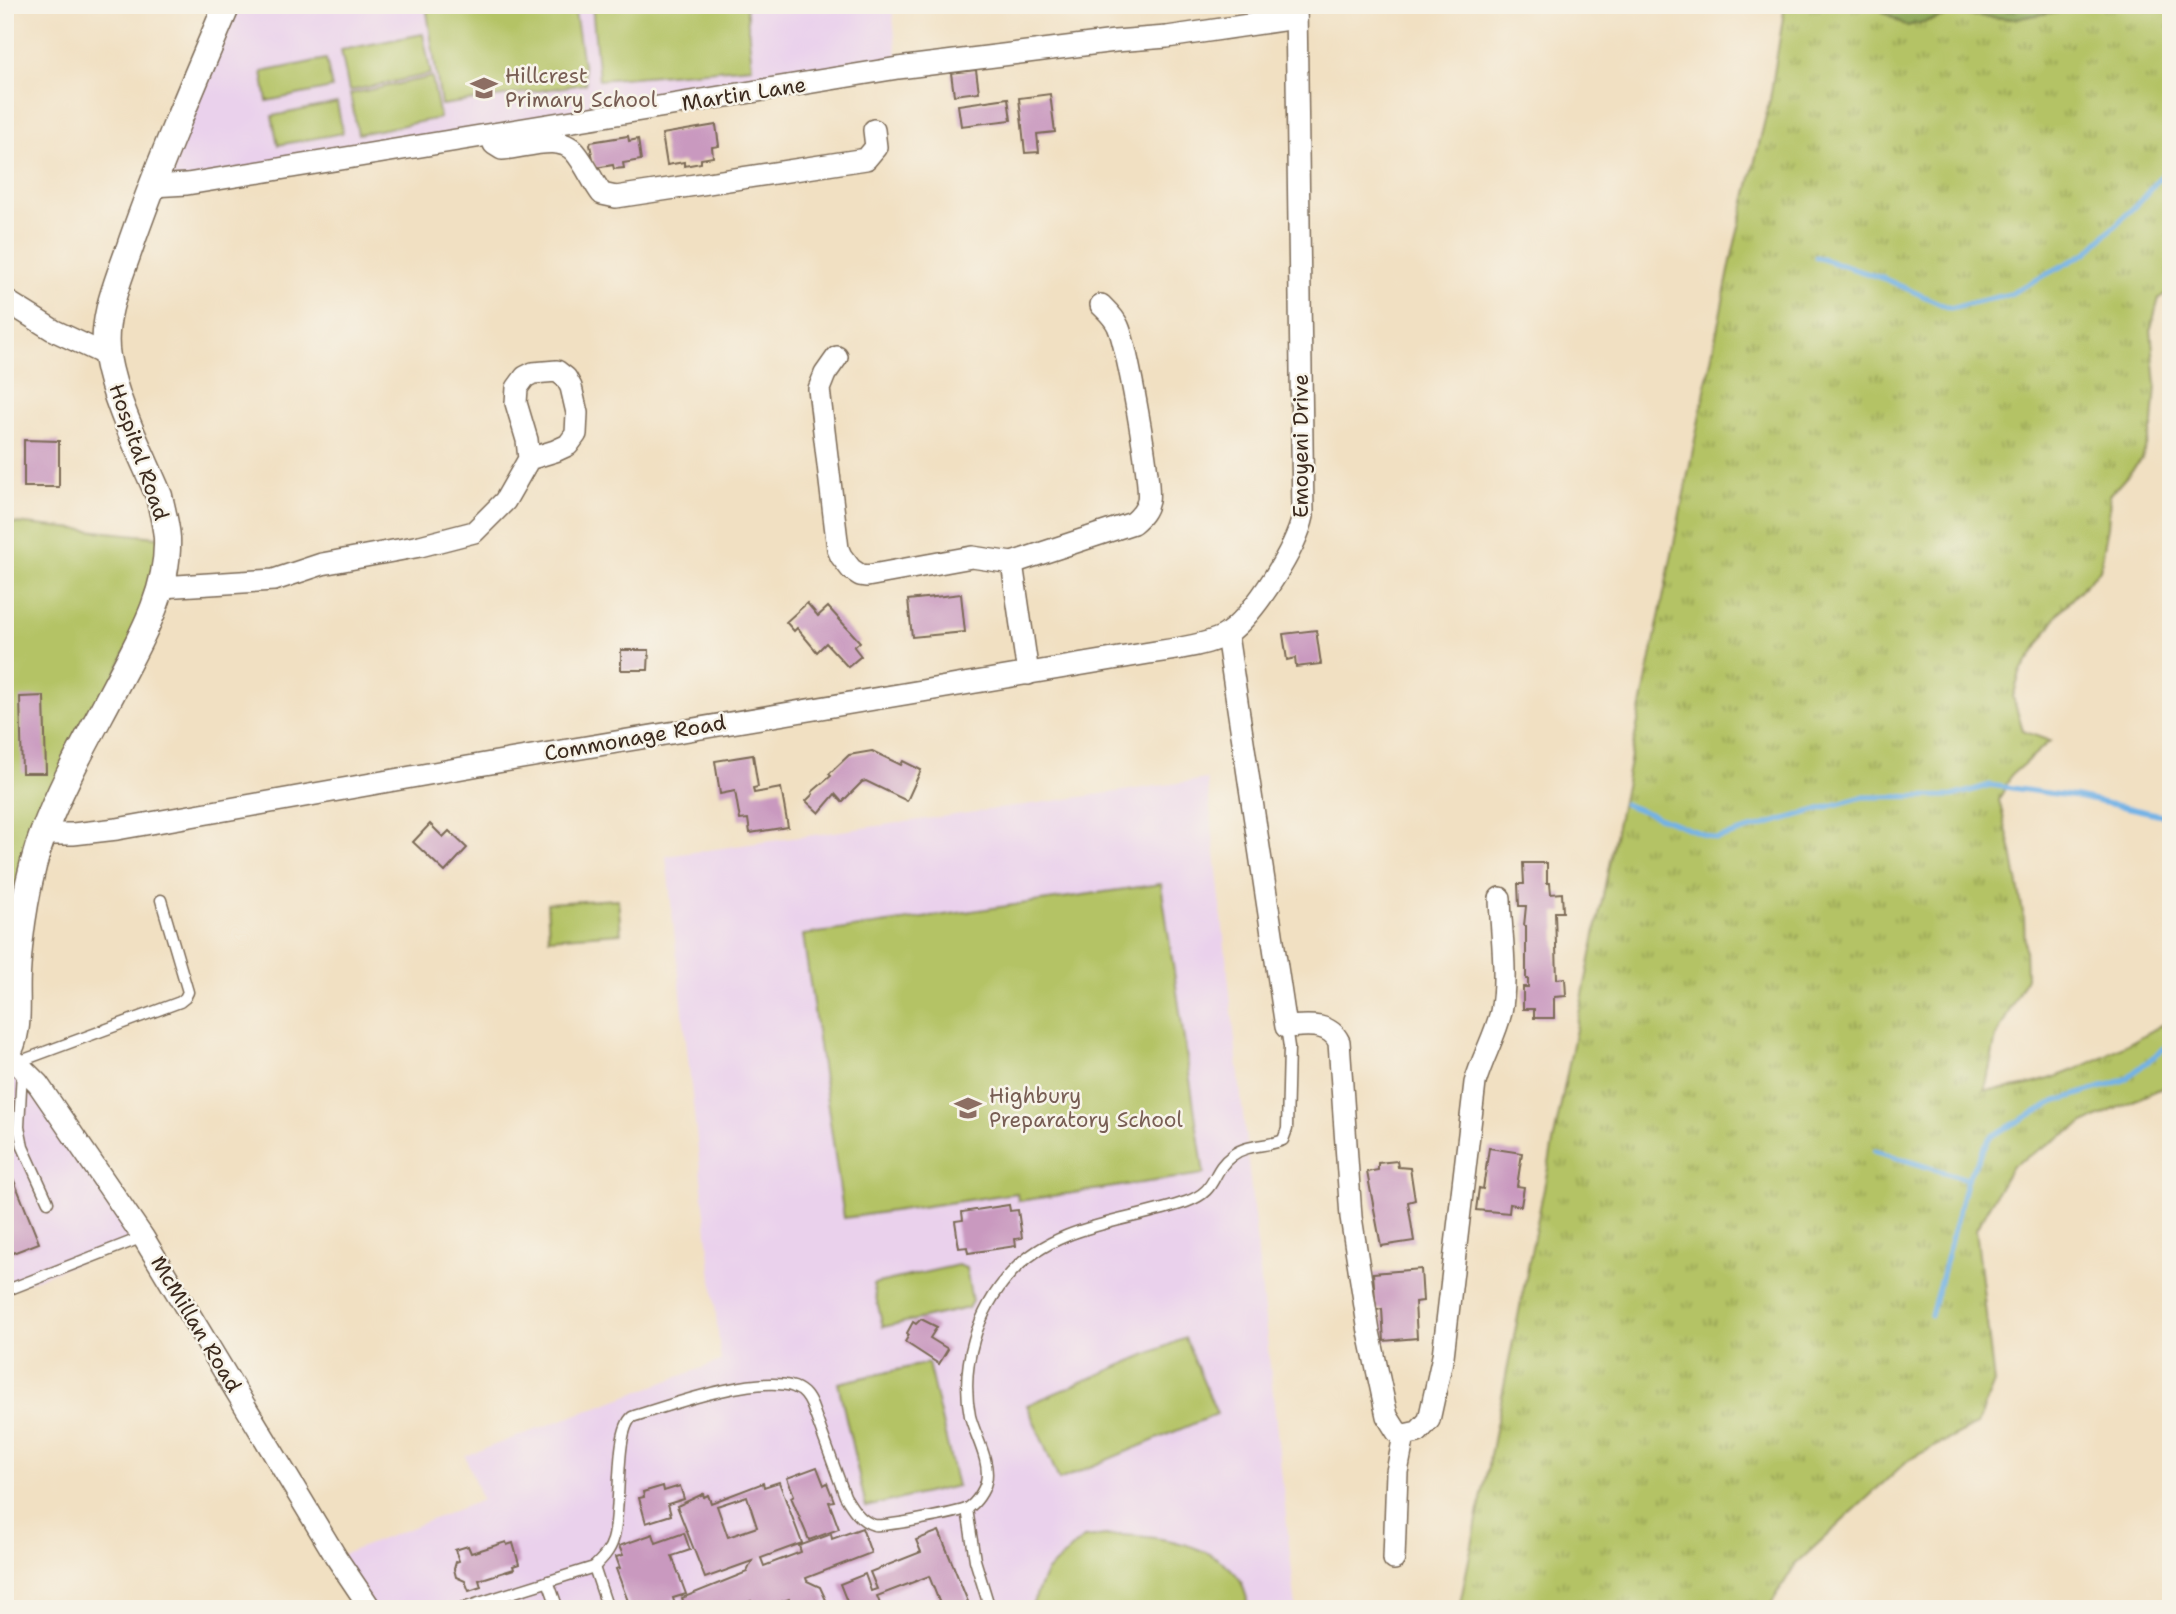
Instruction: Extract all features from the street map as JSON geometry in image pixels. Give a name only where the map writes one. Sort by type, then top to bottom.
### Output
[{"type":"street","name":"Hospital Road","points":[[12,1058],[18,1012],[17,975],[29,879],[43,834],[88,738],[141,638],[161,587],[167,538],[164,516],[159,496],[113,381],[106,355],[106,327],[110,306],[152,186],[227,5]]},
{"type":"street","name":"Martin Lane","points":[[152,186],[187,184],[898,68],[1167,37],[1283,12]]},
{"type":"street","name":"Emoyeni Drive","points":[[1227,635],[1274,579],[1300,531],[1303,516],[1283,12]]},
{"type":"street","points":[[492,135],[494,144],[502,149],[556,142],[565,144],[574,151],[602,194],[616,197],[866,159],[876,147],[874,130]]},
{"type":"street","points":[[5,300],[53,330],[106,355]]},
{"type":"street","points":[[837,357],[825,374],[819,389],[831,503],[838,549],[844,562],[856,572],[867,576],[972,558],[1012,563],[1133,523],[1146,509],[1148,488],[1127,363],[1119,327],[1112,315],[1101,305]]},
{"type":"street","points":[[161,587],[274,580],[322,564],[420,546],[474,531],[505,501],[529,459]]},
{"type":"street","points":[[1012,563],[1028,674]]},
{"type":"street","points":[[1227,635],[1286,1027],[1323,1028],[1332,1032],[1339,1042],[1351,1217],[1361,1284],[1387,1416],[1392,1426],[1404,1435],[1418,1432],[1429,1420],[1443,1356],[1475,1083],[1495,1030],[1503,998],[1500,898]]},
{"type":"street","name":"Commonage Road","points":[[43,834],[117,829],[498,761],[1194,645],[1227,635]]},
{"type":"street","name":"Hospital Road","points":[[5,1010],[17,975]]},
{"type":"street","name":"McMillan Road","points":[[12,1058],[38,1084],[143,1237],[336,1557],[371,1609]]},
{"type":"street","points":[[1394,1559],[1397,1472],[1404,1435]]},
{"type":"lane","points":[[48,1202],[23,1147],[12,1058],[180,1002],[185,998],[188,992],[161,900]]},
{"type":"lane","points":[[460,1609],[594,1567],[613,1542],[622,1445],[628,1421],[632,1417],[681,1401],[739,1388],[776,1384],[792,1386],[805,1393],[845,1496],[852,1509],[871,1524],[887,1525],[967,1509],[986,1483],[981,1448],[970,1416],[968,1362],[973,1336],[1001,1285],[1029,1256],[1055,1241],[1080,1229],[1185,1202],[1205,1193],[1211,1187],[1221,1167],[1231,1156],[1239,1151],[1283,1140],[1287,1129],[1289,1047],[1286,1027]]},
{"type":"lane","points":[[5,1291],[143,1237]]},
{"type":"lane","points":[[967,1509],[975,1560],[990,1609]]},
{"type":"lane","points":[[594,1567],[608,1609]]},
{"type":"lane","points":[[548,1581],[558,1609]]},
{"type":"shaded area","name":"Hillcrest Primary School","points":[[227,5],[892,5],[898,68],[152,186]]},
{"type":"shaded area","name":"Highbury Preparatory School","points":[[1207,779],[1296,1609],[371,1609],[336,1557],[482,1500],[465,1456],[721,1361],[666,856]]},
{"type":"shaded area","points":[[5,1051],[143,1237],[5,1291]]},
{"type":"green space","points":[[426,5],[574,5],[586,84],[441,105]]},
{"type":"green space","points":[[592,5],[746,5],[752,67],[599,80]]},
{"type":"green space","points":[[1785,5],[1872,5],[1907,26],[1955,14],[2014,19],[2093,5],[2171,5],[2171,290],[2159,298],[2151,328],[2156,385],[2153,424],[2142,459],[2110,495],[2108,527],[2100,570],[2061,610],[2020,673],[2013,697],[2023,731],[2050,741],[2011,775],[1999,800],[2024,918],[2026,978],[1996,1037],[1985,1090],[2034,1083],[2082,1067],[2171,1020],[2171,1084],[2086,1122],[2012,1166],[1976,1229],[1994,1383],[1977,1425],[1908,1460],[1795,1565],[1768,1609],[1459,1609],[1733,251],[1770,99]]},
{"type":"green space","points":[[1872,5],[2093,5],[2014,19],[1955,14],[1907,26]]},
{"type":"green space","points":[[423,34],[431,74],[349,91],[341,50]]},
{"type":"green space","points":[[326,59],[332,88],[267,101],[262,72]]},
{"type":"green space","points":[[432,77],[440,118],[358,134],[350,94]]},
{"type":"green space","points":[[337,103],[343,133],[278,145],[272,116]]},
{"type":"green space","points":[[5,522],[167,538],[165,565],[43,834],[5,1010]]},
{"type":"green space","points":[[1161,884],[1204,1174],[1018,1201],[1017,1193],[844,1218],[803,935]]},
{"type":"green space","points":[[618,899],[621,933],[549,938],[547,903]]},
{"type":"green space","points":[[958,1265],[966,1268],[972,1301],[968,1308],[883,1327],[873,1284]]},
{"type":"green space","points":[[1185,1338],[1217,1414],[1059,1480],[1027,1405]]},
{"type":"green space","points":[[928,1363],[957,1486],[866,1507],[838,1383]]},
{"type":"green space","points":[[1119,1535],[1168,1540],[1215,1557],[1239,1578],[1250,1609],[1030,1609],[1046,1572],[1084,1538]]},
{"type":"building","points":[[976,70],[979,92],[954,95],[951,73]]},
{"type":"building","points":[[1050,94],[1055,132],[1037,134],[1039,152],[1025,153],[1019,98]]},
{"type":"building","points":[[1008,98],[1011,120],[961,126],[958,105]]},
{"type":"building","points":[[716,125],[719,146],[712,147],[713,157],[701,159],[701,163],[684,166],[684,162],[667,165],[662,134]]},
{"type":"building","points":[[628,136],[629,141],[638,139],[641,160],[623,163],[624,168],[614,169],[613,165],[595,168],[591,142]]},
{"type":"building","points":[[24,440],[59,441],[59,487],[24,487]]},
{"type":"building","points":[[961,594],[965,632],[912,637],[908,600]]},
{"type":"building","points":[[807,603],[818,616],[828,607],[860,642],[854,647],[861,656],[848,667],[826,643],[817,652],[797,628],[794,631],[786,622]]},
{"type":"building","points":[[1316,630],[1321,664],[1296,667],[1295,658],[1287,660],[1283,634]]},
{"type":"building","points":[[621,650],[649,650],[648,670],[621,670]]},
{"type":"building","points":[[44,696],[46,773],[22,773],[20,697]]},
{"type":"building","points":[[872,751],[901,765],[903,761],[921,770],[907,801],[866,781],[842,802],[835,794],[819,813],[806,801],[849,755]]},
{"type":"building","points":[[753,755],[758,787],[753,788],[754,793],[781,788],[788,827],[750,833],[748,819],[740,820],[735,791],[720,794],[715,761]]},
{"type":"building","points":[[7,810],[11,857],[5,857]]},
{"type":"building","points":[[430,824],[443,837],[449,831],[467,848],[445,872],[413,842]]},
{"type":"building","points":[[1523,863],[1547,863],[1547,883],[1550,883],[1551,894],[1562,893],[1563,912],[1555,912],[1557,979],[1565,978],[1566,996],[1554,997],[1554,1018],[1534,1018],[1534,1009],[1523,1009],[1523,987],[1528,987],[1524,926],[1526,906],[1519,906],[1518,884],[1524,884]]},
{"type":"building","points":[[1489,1148],[1522,1153],[1517,1186],[1524,1187],[1521,1206],[1510,1204],[1509,1213],[1476,1210],[1479,1188],[1483,1189]]},
{"type":"building","points":[[5,1158],[39,1243],[5,1256]]},
{"type":"building","points":[[1397,1161],[1398,1167],[1410,1168],[1415,1200],[1408,1202],[1414,1241],[1381,1246],[1367,1172],[1378,1170],[1378,1163]]},
{"type":"building","points":[[1009,1205],[1010,1211],[1018,1210],[1022,1238],[1015,1239],[1016,1246],[968,1253],[967,1247],[959,1248],[955,1221],[963,1220],[962,1212]]},
{"type":"building","points":[[1421,1269],[1423,1301],[1415,1302],[1417,1338],[1384,1341],[1382,1309],[1376,1310],[1373,1273]]},
{"type":"building","points":[[921,1319],[937,1327],[930,1338],[948,1349],[939,1364],[905,1342],[913,1322],[916,1324]]},
{"type":"building","points":[[817,1467],[834,1501],[829,1502],[839,1529],[809,1540],[791,1497],[794,1495],[787,1478]]},
{"type":"building","points":[[779,1482],[802,1543],[761,1558],[764,1566],[801,1552],[799,1546],[831,1534],[832,1539],[862,1528],[871,1553],[806,1578],[820,1587],[826,1600],[821,1609],[793,1609],[789,1599],[781,1602],[783,1609],[754,1609],[751,1601],[731,1609],[686,1609],[682,1598],[747,1572],[752,1561],[705,1578],[677,1506],[703,1494],[704,1497],[708,1495],[711,1503],[763,1483],[764,1487]],"holes":[[[747,1496],[757,1527],[728,1537],[717,1506]]]},
{"type":"building","points":[[663,1486],[664,1491],[680,1486],[684,1499],[668,1504],[671,1515],[646,1523],[639,1498],[644,1497],[643,1492]]},
{"type":"building","points":[[939,1531],[971,1609],[942,1609],[929,1576],[877,1596],[882,1609],[850,1609],[840,1584],[865,1574],[871,1591],[877,1589],[870,1572],[921,1552],[916,1540]]},
{"type":"building","points":[[684,1533],[690,1550],[672,1556],[686,1594],[673,1598],[676,1609],[631,1609],[616,1569],[620,1568],[616,1557],[623,1555],[619,1546],[653,1534],[656,1543]]},
{"type":"building","points":[[506,1542],[507,1545],[513,1543],[519,1564],[513,1566],[514,1569],[479,1580],[481,1587],[469,1591],[465,1581],[456,1577],[454,1569],[459,1561],[455,1550],[468,1546],[471,1553]]},
{"type":"waterway","points":[[1816,257],[1885,279],[1950,308],[2010,294],[2088,252],[2140,201],[2171,165]]},
{"type":"waterway","points":[[1624,804],[1716,839],[1862,797],[1953,796],[1990,785],[2077,797],[2171,817]]},
{"type":"waterway","points":[[1931,1316],[1967,1179],[1990,1137],[2054,1102],[2124,1080],[2171,1043]]},
{"type":"waterway","points":[[1875,1151],[1967,1179]]},
{"type":"place","name":"Hillcrest Primary School","points":[[484,88]]},
{"type":"place","name":"Highbury Preparatory School","points":[[968,1108]]}]
